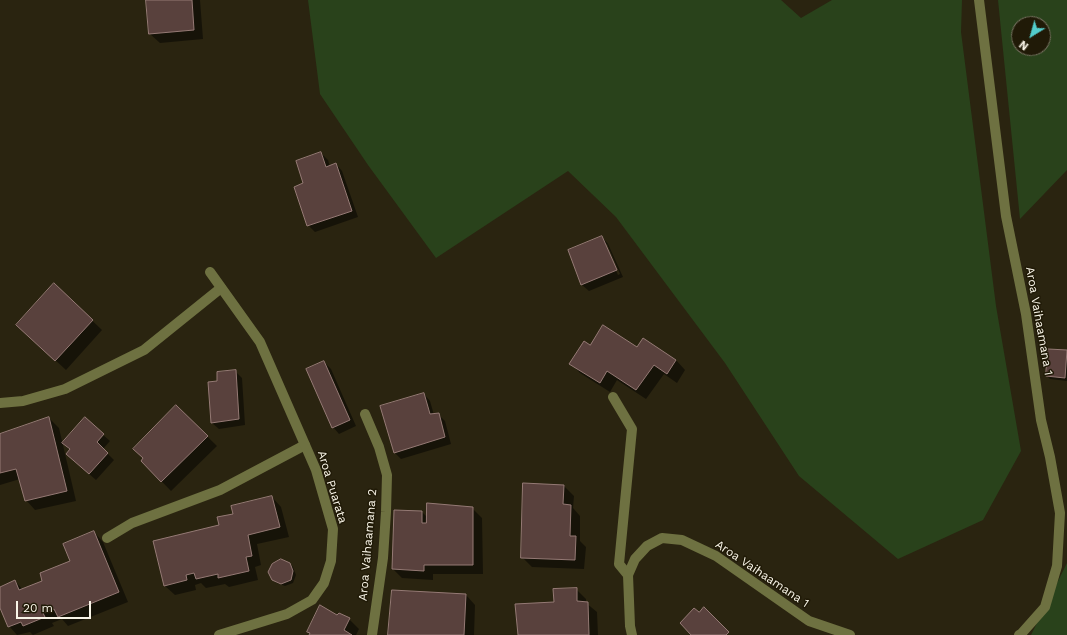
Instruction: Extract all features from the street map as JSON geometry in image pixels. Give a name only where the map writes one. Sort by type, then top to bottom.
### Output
[{"type":"street","name":"Aroa Vaihaamana 1","points":[[979,0],[1006,216],[1026,314],[1041,420],[1050,457],[1060,513],[1057,566],[1045,607],[1019,635]]},
{"type":"street","name":"Aroa Puarata","points":[[210,272],[260,342],[316,470],[333,529],[331,561],[324,583],[312,600],[287,614],[219,635]]},
{"type":"street","points":[[0,403],[23,402],[65,389],[144,350],[221,288]]},
{"type":"street","points":[[613,397],[632,429],[619,564],[628,574],[630,626],[632,635]]},
{"type":"street","name":"Aroa Vaihaamana 2","points":[[365,414],[379,447],[387,475],[383,558],[372,635]]},
{"type":"street","name":"Aroa Puarata","points":[[107,538],[132,523],[220,490],[305,445]]},
{"type":"street","name":"Aroa Vaihaamana 1","points":[[628,574],[635,559],[647,546],[662,538],[682,540],[716,556],[809,621],[850,635]]},
{"type":"green space","points":[[308,0],[781,0],[801,18],[832,0],[962,0],[961,32],[996,306],[1021,451],[983,520],[898,559],[799,476],[725,363],[616,217],[568,171],[436,258],[368,165],[320,94]]},
{"type":"green space","points":[[998,0],[1067,0],[1067,170],[1020,219]]},
{"type":"green space","points":[[1067,563],[1067,635],[1031,635]]},
{"type":"building","points":[[146,0],[192,0],[194,30],[149,34]]},
{"type":"building","points":[[321,152],[326,167],[336,163],[352,211],[307,226],[294,187],[303,183],[296,161]]},
{"type":"building","points":[[602,236],[617,270],[581,285],[568,250]]},
{"type":"building","points":[[54,283],[93,320],[55,361],[16,325]]},
{"type":"building","points":[[603,325],[637,347],[643,338],[676,360],[667,374],[654,365],[636,390],[607,371],[600,383],[569,364],[584,341],[590,345]]},
{"type":"building","points":[[1048,349],[1067,350],[1065,378],[1046,376]]},
{"type":"building","points":[[324,361],[350,420],[332,428],[306,369]]},
{"type":"building","points":[[236,370],[239,419],[211,423],[208,382],[217,381],[217,372]]},
{"type":"building","points":[[424,393],[430,414],[439,413],[445,437],[394,453],[380,406]]},
{"type":"building","points":[[176,405],[208,436],[161,482],[141,461],[143,458],[133,449]]},
{"type":"building","points":[[49,417],[67,491],[25,501],[16,469],[0,473],[0,434]]},
{"type":"building","points":[[85,417],[104,434],[97,442],[108,453],[89,474],[66,454],[70,449],[62,443]]},
{"type":"building","points":[[523,483],[564,485],[563,504],[571,505],[570,536],[576,536],[575,560],[521,558]]},
{"type":"building","points":[[272,496],[280,527],[248,535],[252,556],[246,557],[249,571],[218,578],[218,574],[196,579],[194,573],[186,575],[187,580],[164,586],[153,541],[219,525],[217,517],[233,514],[231,506]]},
{"type":"building","points":[[427,503],[473,507],[473,565],[424,565],[424,571],[392,569],[394,510],[422,511],[422,523],[426,523]]},
{"type":"building","points":[[94,531],[119,592],[58,617],[54,609],[43,613],[45,617],[23,626],[21,622],[8,627],[0,608],[0,587],[15,580],[19,590],[42,581],[40,573],[70,561],[63,544]]},
{"type":"building","points":[[281,559],[290,563],[293,571],[291,580],[281,584],[272,580],[268,572],[272,564]]},
{"type":"building","points":[[577,588],[577,601],[588,602],[589,635],[518,635],[515,604],[554,602],[553,589]]},
{"type":"building","points":[[392,590],[466,594],[464,635],[388,635]]},
{"type":"building","points":[[320,605],[337,615],[339,613],[350,618],[344,630],[352,635],[309,635],[310,633],[307,632]]},
{"type":"building","points":[[704,607],[729,632],[726,635],[691,635],[680,623],[694,608],[699,612]]}]
